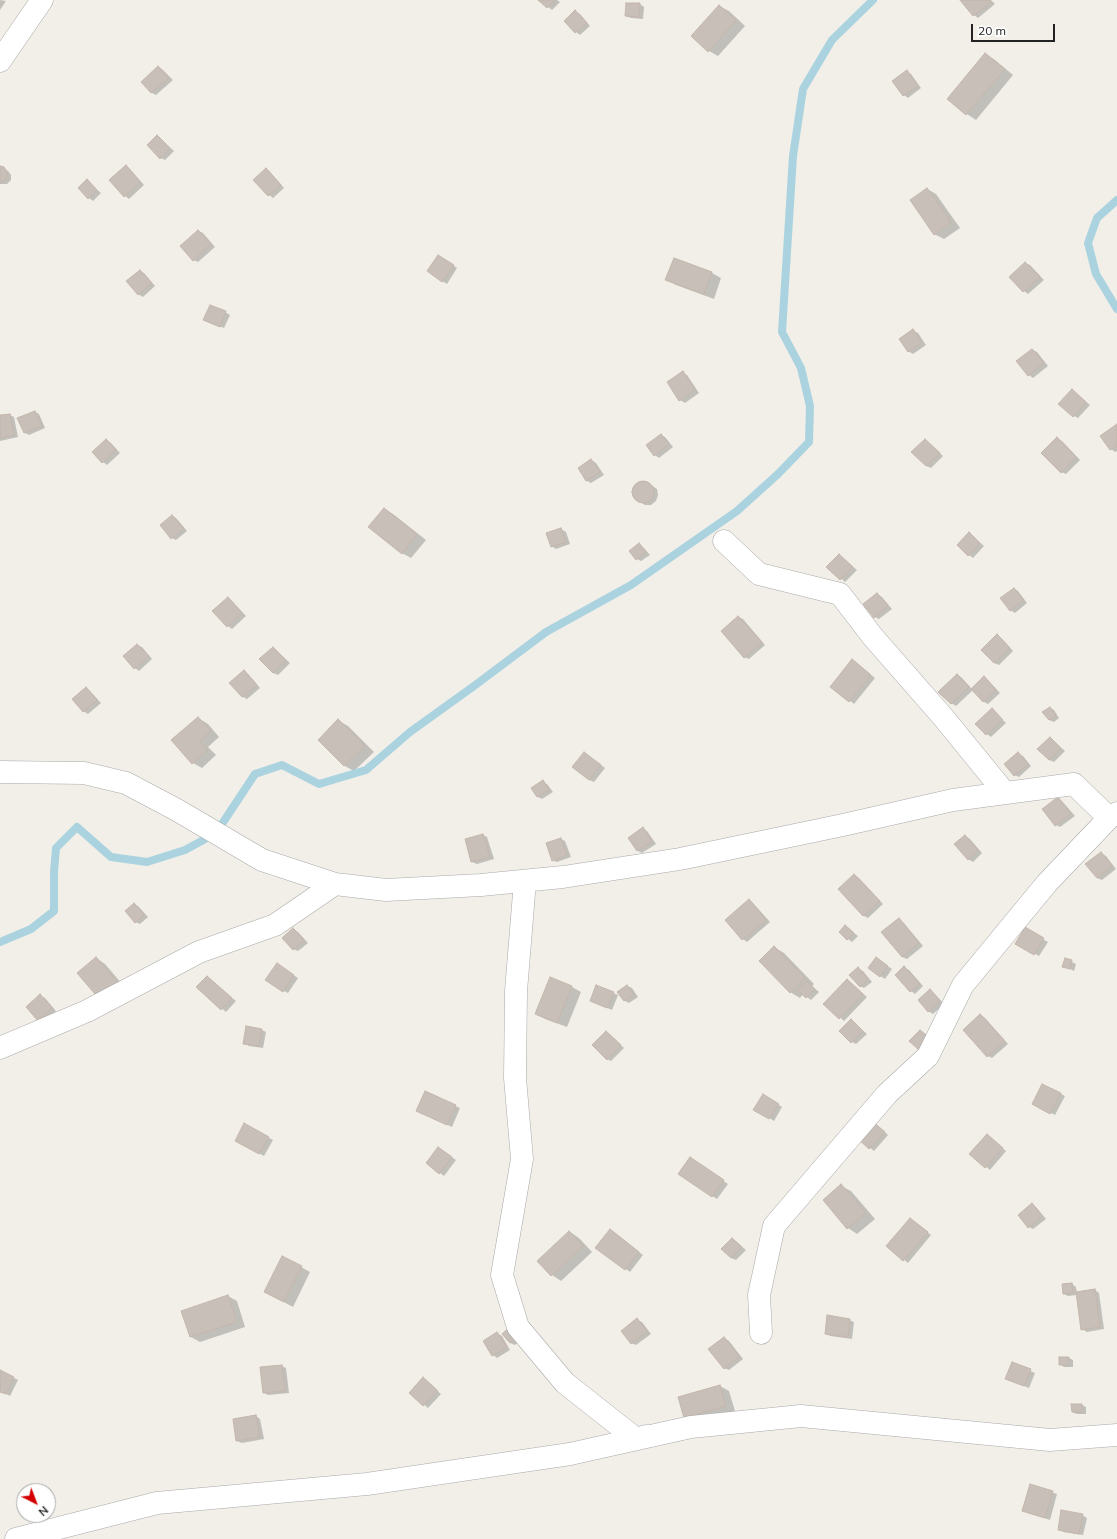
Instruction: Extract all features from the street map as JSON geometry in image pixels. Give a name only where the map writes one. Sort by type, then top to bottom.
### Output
[{"type":"street","points":[[0,61],[42,0]]},
{"type":"street","points":[[724,540],[759,574],[840,594],[873,637],[943,717],[1005,793]]},
{"type":"street","points":[[0,772],[84,773],[126,783],[177,810],[262,860],[335,884],[386,890],[481,886],[680,859],[953,800],[1074,784],[1113,815],[1047,883],[963,985],[928,1056],[887,1094],[774,1226],[759,1295],[761,1333]]},
{"type":"street","points":[[525,880],[516,991],[515,1078],[522,1159],[502,1275],[518,1327],[565,1383],[636,1439],[691,1427],[801,1416],[1050,1440],[1117,1435]]},
{"type":"street","points":[[0,1048],[87,1011],[199,952],[276,925],[335,884]]},
{"type":"street","points":[[11,1536],[157,1502],[367,1484],[570,1454],[691,1427]]},
{"type":"building","points":[[538,0],[555,0],[547,8]]},
{"type":"building","points":[[960,0],[990,0],[991,2],[973,16]]},
{"type":"building","points":[[626,3],[640,3],[639,17],[625,16]]},
{"type":"building","points":[[719,5],[736,20],[708,52],[691,36]]},
{"type":"building","points":[[575,10],[587,23],[575,33],[564,21]]},
{"type":"building","points":[[985,53],[1005,69],[966,115],[947,99]]},
{"type":"building","points":[[158,66],[169,78],[151,93],[141,82]]},
{"type":"building","points":[[907,70],[918,86],[903,96],[892,81]]},
{"type":"building","points":[[157,135],[170,148],[160,159],[147,145]]},
{"type":"building","points":[[126,165],[140,182],[124,197],[109,180]]},
{"type":"building","points":[[0,166],[4,167],[7,172],[7,178],[0,183]]},
{"type":"building","points":[[266,168],[281,185],[268,196],[253,180]]},
{"type":"building","points":[[87,179],[97,190],[88,199],[78,188]]},
{"type":"building","points":[[927,188],[951,222],[934,235],[910,200]]},
{"type":"building","points":[[198,230],[211,244],[193,261],[180,246]]},
{"type":"building","points":[[438,255],[454,265],[442,282],[427,271]]},
{"type":"building","points":[[674,258],[712,272],[704,294],[665,280]]},
{"type":"building","points":[[1025,262],[1040,277],[1023,292],[1009,277]]},
{"type":"building","points":[[140,270],[152,283],[138,295],[126,281]]},
{"type":"building","points":[[210,305],[226,311],[220,327],[203,320]]},
{"type":"building","points":[[913,329],[922,342],[908,352],[899,339]]},
{"type":"building","points":[[1032,349],[1044,363],[1028,376],[1016,361]]},
{"type":"building","points":[[683,371],[695,390],[679,401],[667,382]]},
{"type":"building","points":[[1072,389],[1086,402],[1073,417],[1058,404]]},
{"type":"building","points":[[35,411],[42,426],[24,433],[17,418]]},
{"type":"building","points":[[10,414],[14,435],[0,438],[0,415]]},
{"type":"building","points":[[1117,424],[1117,446],[1110,450],[1100,436]]},
{"type":"building","points":[[661,434],[669,444],[654,456],[646,445]]},
{"type":"building","points":[[1057,437],[1076,457],[1061,473],[1041,453]]},
{"type":"building","points":[[106,439],[116,450],[102,463],[92,452]]},
{"type":"building","points":[[925,439],[940,453],[926,466],[911,452]]},
{"type":"building","points":[[591,459],[600,472],[586,481],[578,468]]},
{"type":"building","points":[[643,481],[651,484],[654,492],[651,500],[643,503],[635,500],[632,492],[635,484]]},
{"type":"building","points":[[384,508],[417,534],[402,554],[368,527]]},
{"type":"building","points":[[172,515],[184,528],[171,539],[160,525]]},
{"type":"building","points":[[561,528],[566,542],[551,547],[546,533]]},
{"type":"building","points":[[969,532],[980,543],[968,556],[957,545]]},
{"type":"building","points":[[639,543],[646,552],[636,560],[629,551]]},
{"type":"building","points":[[839,554],[853,567],[840,580],[826,567]]},
{"type":"building","points":[[1014,588],[1024,600],[1010,611],[1000,598]]},
{"type":"building","points":[[877,593],[888,606],[874,618],[863,604]]},
{"type":"building","points":[[228,597],[242,613],[227,627],[212,611]]},
{"type":"building","points":[[738,616],[762,642],[744,658],[721,631]]},
{"type":"building","points":[[997,634],[1010,648],[994,663],[981,650]]},
{"type":"building","points":[[137,644],[149,656],[134,669],[123,656]]},
{"type":"building","points":[[273,647],[286,660],[273,673],[259,659]]},
{"type":"building","points":[[852,659],[871,675],[849,702],[830,687]]},
{"type":"building","points":[[244,670],[257,685],[242,697],[229,683]]},
{"type":"building","points":[[957,674],[969,687],[951,704],[938,692]]},
{"type":"building","points":[[984,676],[996,690],[983,702],[971,689]]},
{"type":"building","points":[[86,687],[97,700],[83,712],[72,699]]},
{"type":"building","points":[[1050,707],[1056,716],[1049,720],[1042,712]]},
{"type":"building","points":[[992,708],[1003,720],[986,735],[975,724]]},
{"type":"building","points":[[198,717],[211,731],[200,741],[207,750],[192,764],[171,740]]},
{"type":"building","points":[[338,719],[365,746],[344,766],[318,740]]},
{"type":"building","points":[[1050,737],[1061,748],[1049,760],[1037,749]]},
{"type":"building","points":[[584,752],[601,765],[589,780],[572,767]]},
{"type":"building","points":[[1018,752],[1028,764],[1014,776],[1004,764]]},
{"type":"building","points":[[543,780],[549,790],[537,797],[531,788]]},
{"type":"building","points":[[1058,797],[1071,814],[1055,826],[1042,809]]},
{"type":"building","points":[[643,827],[652,841],[637,851],[628,838]]},
{"type":"building","points":[[483,834],[490,857],[471,862],[465,839]]},
{"type":"building","points":[[965,835],[978,850],[968,860],[954,844]]},
{"type":"building","points":[[561,838],[567,855],[552,861],[546,843]]},
{"type":"building","points":[[1101,852],[1112,866],[1097,878],[1085,864]]},
{"type":"building","points":[[854,874],[880,901],[863,916],[838,889]]},
{"type":"building","points":[[749,899],[766,920],[742,940],[725,920]]},
{"type":"building","points":[[134,903],[144,915],[135,923],[125,911]]},
{"type":"building","points":[[899,918],[919,943],[902,957],[881,932]]},
{"type":"building","points":[[845,925],[854,933],[847,940],[839,932]]},
{"type":"building","points":[[1025,927],[1044,938],[1034,955],[1015,944]]},
{"type":"building","points":[[293,928],[304,940],[293,950],[282,938]]},
{"type":"building","points":[[774,946],[805,978],[790,993],[759,961]]},
{"type":"building","points":[[96,957],[120,985],[101,1001],[77,973]]},
{"type":"building","points":[[876,957],[888,966],[880,977],[868,968]]},
{"type":"building","points":[[1065,958],[1072,960],[1070,969],[1062,967]]},
{"type":"building","points":[[277,963],[294,975],[283,992],[265,980]]},
{"type":"building","points":[[904,966],[920,984],[910,992],[895,975]]},
{"type":"building","points":[[858,967],[868,979],[860,987],[849,975]]},
{"type":"building","points":[[207,976],[232,998],[221,1010],[196,987]]},
{"type":"building","points":[[550,977],[572,986],[557,1023],[535,1014]]},
{"type":"building","points":[[847,979],[863,994],[839,1019],[823,1004]]},
{"type":"building","points":[[807,981],[815,989],[806,998],[797,990]]},
{"type":"building","points":[[596,985],[614,992],[607,1008],[590,1001]]},
{"type":"building","points":[[627,985],[634,995],[624,1001],[617,992]]},
{"type":"building","points":[[930,989],[940,1001],[928,1012],[918,1000]]},
{"type":"building","points":[[40,994],[52,1008],[38,1021],[26,1007]]},
{"type":"building","points":[[980,1014],[1005,1041],[987,1057],[963,1030]]},
{"type":"building","points":[[851,1019],[863,1031],[851,1043],[839,1031]]},
{"type":"building","points":[[246,1026],[262,1029],[259,1046],[243,1044]]},
{"type":"building","points":[[920,1030],[930,1038],[920,1051],[909,1041]]},
{"type":"building","points":[[606,1031],[621,1045],[607,1060],[592,1045]]},
{"type":"building","points":[[1042,1084],[1061,1093],[1050,1114],[1032,1104]]},
{"type":"building","points":[[425,1091],[456,1105],[447,1125],[416,1111]]},
{"type":"building","points":[[763,1094],[779,1104],[769,1119],[753,1110]]},
{"type":"building","points":[[871,1120],[885,1132],[869,1149],[856,1137]]},
{"type":"building","points":[[244,1123],[269,1137],[259,1154],[235,1141]]},
{"type":"building","points":[[987,1134],[1003,1148],[985,1168],[969,1154]]},
{"type":"building","points":[[438,1147],[452,1157],[439,1174],[426,1163]]},
{"type":"building","points":[[690,1157],[724,1180],[712,1197],[678,1174]]},
{"type":"building","points":[[841,1184],[866,1213],[847,1229],[823,1200]]},
{"type":"building","points":[[1032,1203],[1042,1216],[1028,1228],[1018,1215]]},
{"type":"building","points":[[910,1218],[928,1232],[903,1261],[886,1246]]},
{"type":"building","points":[[610,1229],[639,1252],[625,1270],[595,1248]]},
{"type":"building","points":[[569,1231],[583,1246],[551,1276],[537,1261]]},
{"type":"building","points":[[732,1238],[742,1247],[731,1258],[721,1249]]},
{"type":"building","points":[[282,1256],[302,1266],[284,1302],[264,1292]]},
{"type":"building","points":[[1072,1283],[1073,1293],[1063,1294],[1062,1284]]},
{"type":"building","points":[[1095,1289],[1100,1327],[1081,1330],[1076,1292]]},
{"type":"building","points":[[228,1295],[237,1322],[190,1337],[181,1311]]},
{"type":"building","points":[[827,1315],[850,1319],[848,1337],[825,1334]]},
{"type":"building","points":[[637,1318],[647,1331],[631,1344],[621,1331]]},
{"type":"building","points":[[513,1324],[521,1334],[510,1343],[502,1334]]},
{"type":"building","points":[[497,1332],[507,1347],[492,1356],[483,1341]]},
{"type":"building","points":[[724,1337],[739,1356],[724,1369],[708,1349]]},
{"type":"building","points":[[1059,1357],[1069,1357],[1068,1365],[1059,1365]]},
{"type":"building","points":[[1012,1362],[1031,1369],[1024,1386],[1005,1379]]},
{"type":"building","points":[[282,1365],[285,1391],[263,1393],[260,1367]]},
{"type":"building","points":[[0,1370],[14,1377],[6,1394],[0,1392]]},
{"type":"building","points":[[423,1377],[438,1391],[423,1406],[409,1393]]},
{"type":"building","points":[[720,1385],[726,1406],[684,1418],[678,1397]]},
{"type":"building","points":[[1071,1404],[1082,1404],[1082,1412],[1072,1412]]},
{"type":"building","points":[[256,1415],[260,1437],[236,1441],[233,1419]]},
{"type":"building","points":[[1030,1484],[1053,1491],[1045,1518],[1022,1511]]},
{"type":"building","points":[[1061,1510],[1083,1514],[1079,1534],[1058,1530]]},
{"type":"waterway","points":[[0,942],[31,929],[54,911],[54,872],[56,848],[77,827],[111,857],[147,862],[185,850],[216,833],[255,774],[282,765],[319,784],[366,770],[410,732],[546,632],[631,585],[737,511],[778,474],[809,442],[810,406],[801,368],[782,332],[793,156],[803,89],[832,40],[873,0]]},
{"type":"waterway","points":[[1117,200],[1097,218],[1088,243],[1096,274],[1117,309]]}]
